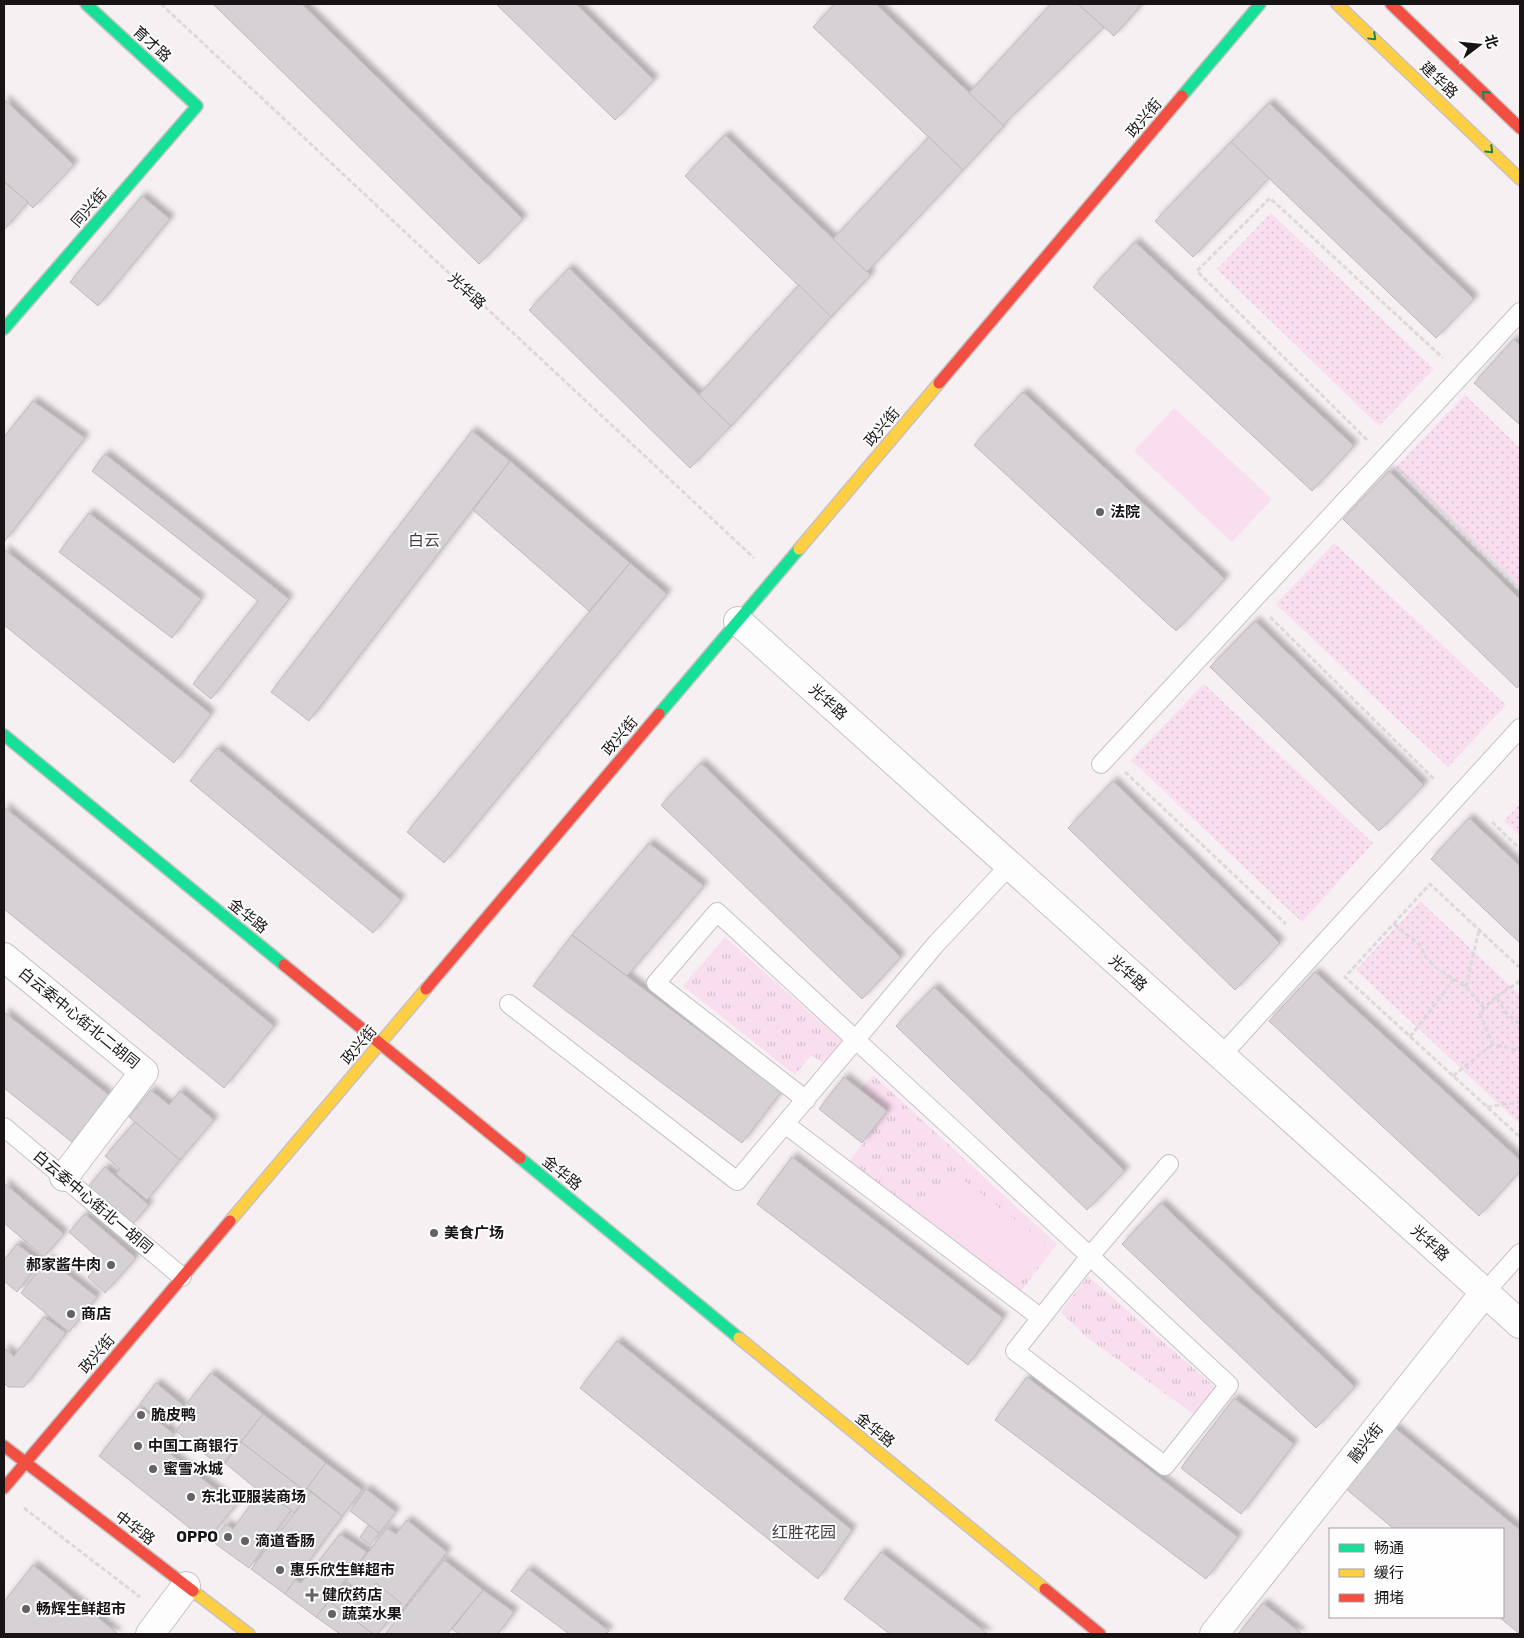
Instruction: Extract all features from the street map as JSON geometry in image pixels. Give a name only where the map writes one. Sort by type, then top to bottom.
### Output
[{"type":"street","name":"育才路","points":[[86,4],[197,106]]},
{"type":"street","name":"政兴街","points":[[4,1488],[1260,4]]},
{"type":"street","name":"建华路","points":[[1337,4],[1520,179]]},
{"type":"street","points":[[1391,4],[1520,128]]},
{"type":"street","name":"同兴街","points":[[4,329],[197,106]]},
{"type":"street","name":"光华路","points":[[738,621],[1520,1324]]},
{"type":"street","name":"金华路","points":[[4,735],[1100,1634]]},
{"type":"street","name":"白云委中心街北二胡同","points":[[4,956],[144,1072],[64,1177]]},
{"type":"street","name":"融兴街","points":[[1214,1634],[1484,1292]]},
{"type":"street","name":"中华路","points":[[4,1446],[249,1634]]},
{"type":"street","points":[[157,1625],[186,1586]]},
{"type":"lane","points":[[1105,761],[1520,312]]},
{"type":"lane","points":[[1221,1056],[1520,728]]},
{"type":"lane","points":[[509,1004],[737,1181],[936,944],[1009,866]]},
{"type":"lane","points":[[806,1100],[656,983],[717,912],[1090,1256],[1229,1385],[1166,1466],[1015,1351],[1090,1256],[1169,1164]]},
{"type":"lane","points":[[785,1124],[1041,1318]]},
{"type":"lane","name":"白云委中心街北一胡同","points":[[4,1127],[182,1277]]},
{"type":"lane","name":"融兴街","points":[[1484,1292],[1520,1254]]},
{"type":"path","name":"光华路","points":[[161,4],[774,578]]},
{"type":"path","points":[[1462,376],[1270,198],[1197,271],[1520,590]]},
{"type":"path","points":[[1253,601],[1435,780]]},
{"type":"path","points":[[1105,761],[1286,924]]},
{"type":"path","points":[[1492,822],[1520,849]]},
{"type":"path","points":[[1520,968],[1430,884],[1345,976],[1520,1137]]},
{"type":"path","points":[[1394,924],[1420,945],[1425,956],[1438,969],[1466,986],[1484,1008]]},
{"type":"path","points":[[1466,986],[1479,930]]},
{"type":"path","points":[[1410,1037],[1454,979]]},
{"type":"path","points":[[1493,1044],[1480,1015],[1484,1008],[1496,997],[1520,980]]},
{"type":"path","points":[[1496,997],[1506,1013],[1520,1024]]},
{"type":"path","points":[[1453,1076],[1493,1044]]},
{"type":"path","points":[[1493,1044],[1520,1051]]},
{"type":"path","points":[[1487,1107],[1520,1102]]},
{"type":"path","points":[[19,1504],[157,1625]]},
{"type":"green space","points":[[1271,213],[1434,369],[1379,426],[1217,269]]},
{"type":"green space","points":[[1465,395],[1520,448],[1520,585],[1396,467]]},
{"type":"green space","points":[[1174,408],[1272,499],[1232,542],[1134,451]]},
{"type":"green space","points":[[1334,543],[1506,705],[1448,767],[1276,604]]},
{"type":"green space","points":[[1204,684],[1373,843],[1302,922],[1131,760]]},
{"type":"green space","points":[[1520,804],[1520,836],[1504,821]]},
{"type":"green space","points":[[1420,901],[1520,995],[1520,1124],[1356,970]]},
{"type":"green space","points":[[725,937],[842,1041],[823,1063],[811,1055],[795,1075],[683,986]]},
{"type":"green space","points":[[873,1075],[1057,1244],[1019,1294],[848,1163],[887,1111],[860,1090]]},
{"type":"green space","points":[[952,1171],[1046,1244],[1017,1282],[923,1209]]},
{"type":"green space","points":[[1088,1276],[1216,1388],[1196,1416],[1085,1336],[1061,1312]]},
{"type":"building","points":[[213,4],[302,4],[523,219],[479,264]]},
{"type":"building","points":[[496,4],[576,4],[654,80],[615,120]]},
{"type":"building","points":[[835,4],[876,4],[1004,126],[963,170],[813,27]]},
{"type":"building","points":[[1051,4],[1078,4],[1104,27],[1003,125],[969,93]]},
{"type":"building","points":[[1078,4],[1142,4],[1114,36]]},
{"type":"building","points":[[4,99],[74,165],[33,208],[4,181]]},
{"type":"building","points":[[1269,103],[1474,299],[1436,338],[1231,142]]},
{"type":"building","points":[[725,135],[871,275],[831,317],[685,176]]},
{"type":"building","points":[[929,137],[963,170],[867,272],[833,239]]},
{"type":"building","points":[[1231,142],[1269,178],[1193,257],[1155,221]]},
{"type":"building","points":[[4,182],[28,202],[4,230]]},
{"type":"building","points":[[142,196],[170,219],[98,306],[70,282]]},
{"type":"building","points":[[1135,242],[1354,446],[1312,491],[1093,287]]},
{"type":"building","points":[[569,268],[731,426],[690,468],[529,310]]},
{"type":"building","points":[[799,285],[831,317],[731,426],[699,395]]},
{"type":"building","points":[[1514,339],[1520,345],[1520,425],[1474,383]]},
{"type":"building","name":"法院","points":[[1023,392],[1225,579],[1176,631],[974,445]]},
{"type":"building","points":[[33,401],[85,438],[4,542],[4,437]]},
{"type":"building","points":[[472,431],[510,461],[309,721],[271,692]]},
{"type":"building","points":[[105,454],[289,599],[211,699],[193,684],[258,601],[92,471]]},
{"type":"building","points":[[510,461],[630,563],[589,611],[473,510]]},
{"type":"building","points":[[1389,471],[1520,599],[1520,684],[1517,688],[1343,519]]},
{"type":"building","points":[[89,513],[201,599],[172,638],[59,552]]},
{"type":"building","points":[[4,549],[211,714],[174,763],[4,625]]},
{"type":"building","points":[[630,563],[667,594],[444,863],[407,832]]},
{"type":"building","points":[[1255,621],[1424,785],[1379,831],[1210,667]]},
{"type":"building","points":[[217,748],[401,900],[373,933],[190,781]]},
{"type":"building","points":[[701,763],[901,957],[862,999],[661,805]]},
{"type":"building","points":[[1113,781],[1280,943],[1235,990],[1068,828]]},
{"type":"building","points":[[4,807],[274,1026],[224,1088],[4,909]]},
{"type":"building","points":[[1469,818],[1520,866],[1520,943],[1431,859]]},
{"type":"building","points":[[649,843],[704,886],[627,976],[572,935]]},
{"type":"building","points":[[572,935],[781,1092],[742,1143],[533,986]]},
{"type":"building","points":[[1315,972],[1520,1160],[1520,1171],[1479,1216],[1269,1021]]},
{"type":"building","points":[[934,987],[1125,1171],[1087,1210],[896,1026]]},
{"type":"building","points":[[4,1012],[109,1095],[72,1142],[4,1088]]},
{"type":"building","points":[[844,1077],[887,1111],[862,1143],[819,1109]]},
{"type":"building","points":[[151,1090],[169,1105],[180,1091],[214,1120],[180,1160],[129,1117]]},
{"type":"building","points":[[135,1122],[180,1160],[147,1200],[116,1174],[120,1169],[105,1156]]},
{"type":"building","points":[[792,1157],[1003,1318],[968,1365],[757,1204]]},
{"type":"building","points":[[105,1167],[149,1205],[131,1226],[87,1188]]},
{"type":"building","points":[[4,1183],[64,1234],[44,1257],[4,1223]]},
{"type":"building","points":[[1161,1203],[1355,1387],[1316,1428],[1122,1244]]},
{"type":"building","points":[[85,1214],[136,1258],[105,1293],[88,1277],[102,1261],[69,1232]]},
{"type":"building","points":[[17,1244],[40,1262],[17,1292],[4,1281],[4,1260]]},
{"type":"building","points":[[48,1259],[97,1297],[69,1332],[21,1293]]},
{"type":"building","points":[[44,1317],[66,1333],[24,1387],[8,1387],[4,1383],[4,1348],[14,1356]]},
{"type":"building","points":[[617,1341],[852,1530],[818,1579],[580,1388]]},
{"type":"building","points":[[211,1373],[263,1414],[221,1467],[176,1431],[194,1408],[187,1403]]},
{"type":"building","points":[[1027,1377],[1238,1537],[1206,1579],[995,1420]]},
{"type":"building","points":[[156,1383],[184,1406],[169,1426],[140,1404]]},
{"type":"building","points":[[1234,1398],[1294,1444],[1241,1514],[1181,1468]]},
{"type":"building","points":[[139,1406],[174,1434],[163,1448],[236,1505],[206,1541],[99,1456]]},
{"type":"building","points":[[263,1414],[326,1463],[305,1491],[241,1442]]},
{"type":"building","points":[[1394,1427],[1520,1530],[1520,1634],[1500,1618],[1504,1618],[1504,1528],[1393,1528],[1345,1488]]},
{"type":"building","points":[[241,1442],[305,1491],[307,1488],[311,1492],[294,1513],[262,1489],[260,1492],[225,1463]]},
{"type":"building","points":[[326,1463],[362,1490],[342,1516],[307,1488]]},
{"type":"building","points":[[262,1489],[291,1510],[249,1568],[213,1542],[226,1524],[233,1529]]},
{"type":"building","points":[[366,1489],[396,1512],[379,1533],[350,1511]]},
{"type":"building","points":[[311,1492],[342,1516],[285,1594],[251,1569]]},
{"type":"building","points":[[407,1520],[447,1552],[395,1619],[346,1581],[387,1528],[396,1534]]},
{"type":"building","points":[[369,1525],[379,1533],[370,1545],[360,1537]]},
{"type":"building","points":[[340,1534],[367,1552],[316,1617],[285,1594],[295,1580],[301,1583]]},
{"type":"building","points":[[881,1552],[988,1634],[890,1634],[844,1599]]},
{"type":"building","points":[[444,1560],[483,1590],[447,1634],[385,1634]]},
{"type":"building","points":[[33,1565],[118,1634],[4,1634],[4,1602]]},
{"type":"building","points":[[528,1569],[609,1631],[606,1634],[569,1634],[511,1591]]},
{"type":"building","points":[[376,1583],[401,1603],[378,1634],[373,1634],[350,1617]]},
{"type":"building","points":[[343,1586],[363,1600],[350,1617],[331,1603]]},
{"type":"building","points":[[483,1590],[514,1612],[498,1634],[459,1634],[452,1629]]},
{"type":"building","points":[[329,1601],[373,1634],[340,1634],[316,1617]]},
{"type":"building","points":[[1263,1603],[1302,1634],[1238,1634]]},
{"type":"traffic: fast","points":[[4,329],[197,106],[86,4]]},
{"type":"traffic: fast","points":[[1182,96],[1260,4]]},
{"type":"traffic: fast","points":[[659,714],[799,549]]},
{"type":"traffic: fast","points":[[4,735],[284,965]]},
{"type":"traffic: fast","points":[[520,1158],[739,1338]]},
{"type":"traffic: slow","points":[[1337,4],[1520,179]]},
{"type":"traffic: slow","points":[[799,549],[939,383]]},
{"type":"traffic: slow","points":[[230,1221],[426,989]]},
{"type":"traffic: slow","points":[[739,1338],[1045,1589]]},
{"type":"traffic: slow","points":[[193,1591],[249,1634]]},
{"type":"traffic: jam","points":[[1391,4],[1520,128]]},
{"type":"traffic: jam","points":[[939,383],[1182,96]]},
{"type":"traffic: jam","points":[[426,989],[659,714]]},
{"type":"traffic: jam","points":[[284,965],[520,1158]]},
{"type":"traffic: jam","points":[[4,1488],[230,1221]]},
{"type":"traffic: jam","points":[[4,1446],[193,1591]]},
{"type":"traffic: jam","points":[[1045,1589],[1100,1634]]},
{"type":"place","name":"法院","points":[[1100,512]]},
{"type":"place","name":"美食广场","points":[[434,1233]]},
{"type":"place","name":"郝家酱牛肉","points":[[111,1265]]},
{"type":"place","name":"商店","points":[[71,1314]]},
{"type":"place","name":"脆皮鸭","points":[[141,1415]]},
{"type":"place","name":"中国工商银行","points":[[138,1446]]},
{"type":"place","name":"蜜雪冰城","points":[[153,1469]]},
{"type":"place","name":"东北亚服装商场","points":[[191,1497]]},
{"type":"place","name":"OPPO","points":[[228,1537]]},
{"type":"place","name":"滴道香肠","points":[[245,1541]]},
{"type":"place","name":"惠乐欣生鲜超市","points":[[280,1570]]},
{"type":"place","name":"健欣药店","points":[[312,1595]]},
{"type":"place","name":"畅辉生鲜超市","points":[[26,1609]]},
{"type":"place","name":"蔬菜水果","points":[[332,1614]]},
{"type":"district","name":"白云","points":[[424,540]]},
{"type":"district","name":"红胜花园","points":[[804,1532]]}]
